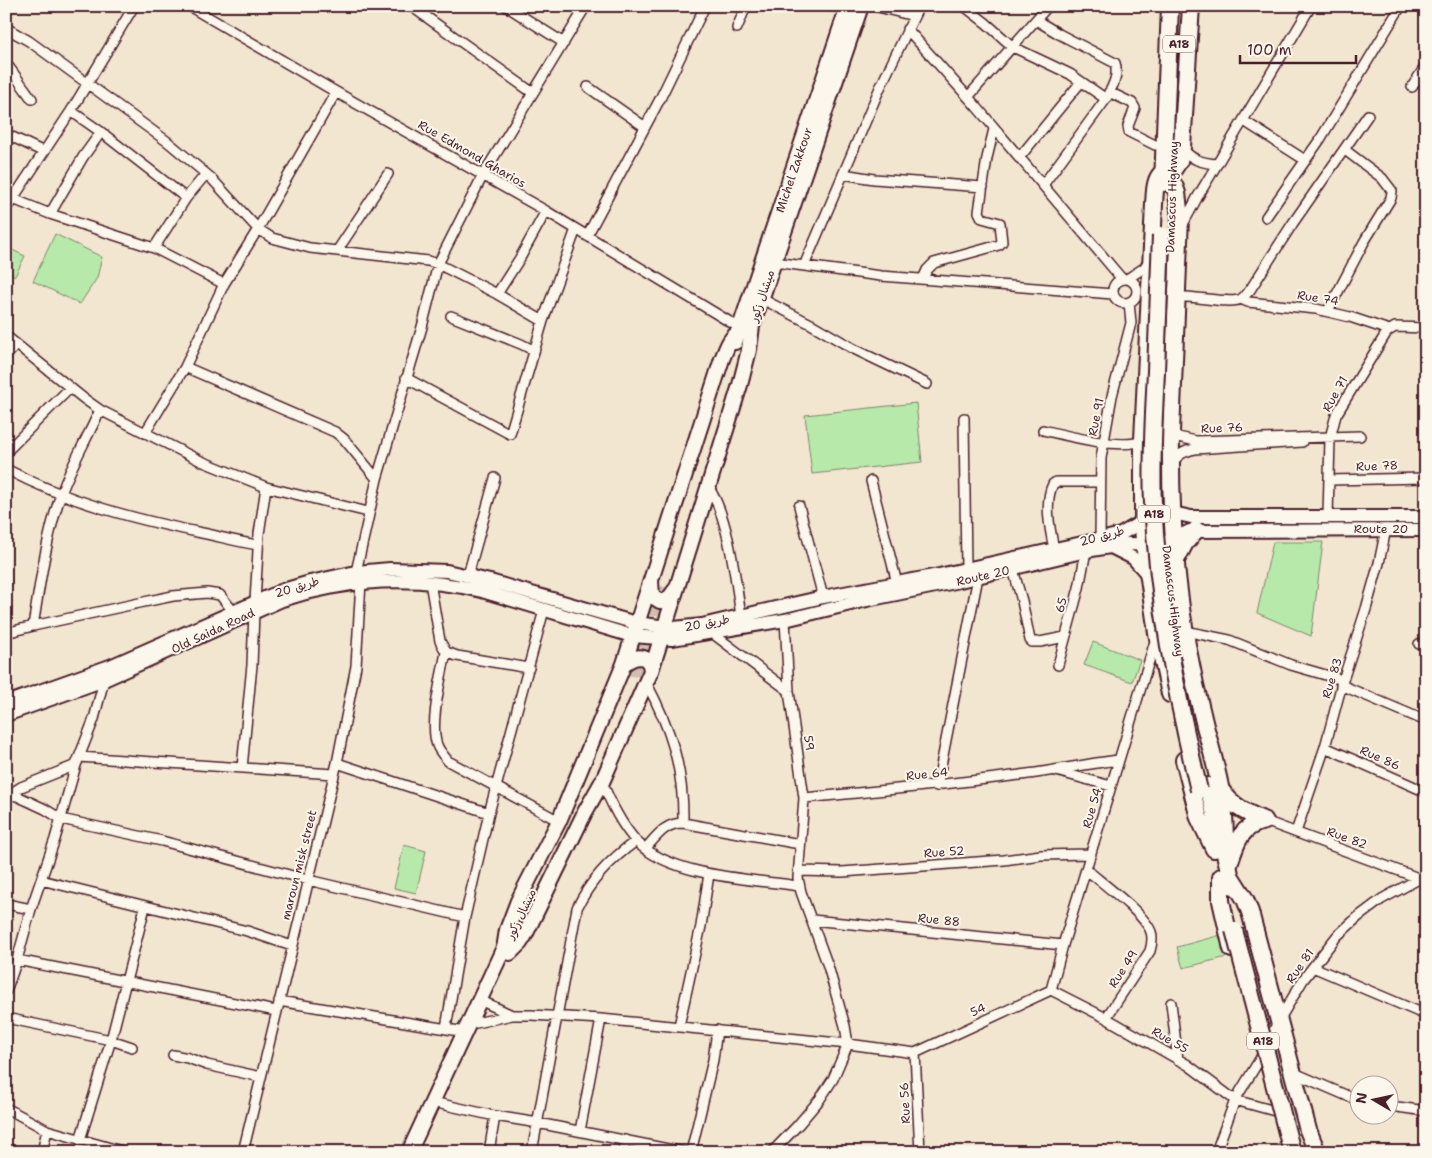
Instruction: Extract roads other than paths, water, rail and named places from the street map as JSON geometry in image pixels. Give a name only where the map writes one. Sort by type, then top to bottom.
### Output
[{"type":"highway","points":[[1160,6],[1155,145],[1158,157],[1168,173]]},
{"type":"highway","name":"Damascus Highway","points":[[1170,6],[1172,81]]},
{"type":"highway","name":"Damascus Highway","points":[[1180,6],[1172,81],[1168,173],[1170,234],[1152,442],[1156,552],[1182,722],[1209,788],[1219,849],[1227,874],[1292,1152]]},
{"type":"highway","points":[[1191,6],[1182,147],[1179,161],[1168,173],[1158,177],[1154,194],[1143,447],[1143,521],[1133,540],[1148,576],[1157,633],[1190,788],[1199,818],[1219,849]]},
{"type":"highway","points":[[1170,234],[1176,297],[1170,468],[1176,560],[1185,631],[1200,707],[1209,788],[1243,811],[1265,821]]},
{"type":"highway","points":[[1176,560],[1185,543],[1196,530]]},
{"type":"highway","points":[[1265,821],[1253,824],[1244,830],[1235,846],[1221,901],[1284,1152]]},
{"type":"highway","points":[[1227,874],[1246,899],[1308,1130],[1317,1152]]},
{"type":"highway","name":"Damascus Highway","points":[[1239,931],[1303,1152]]},
{"type":"main road","name":"ميشال زكور","points":[[665,588],[743,329],[762,300],[852,7]]},
{"type":"main road","name":"Michel Zakkour","points":[[743,329],[852,7]]},
{"type":"main road","points":[[673,633],[639,669],[518,901],[507,930],[507,951],[520,944],[585,812],[602,782],[639,669],[626,627],[643,604],[665,588],[708,487],[746,365],[743,329]]},
{"type":"main road","points":[[1143,521],[1158,515],[1173,513],[1191,517],[1426,517]]},
{"type":"main road","name":"Route 20","points":[[544,610],[626,627],[673,633],[712,634],[785,620],[978,577],[1086,551],[1112,547],[1133,540],[1160,545],[1175,539],[1185,532],[1196,530],[1426,530]]},
{"type":"main road","name":"طريق 20","points":[[673,633],[823,597],[966,569],[1100,539],[1133,540]]},
{"type":"main road","points":[[1112,547],[1133,558],[1148,576]]},
{"type":"main road","name":"طريق 20","points":[[6,703],[110,666],[234,611],[254,607],[283,590],[310,582],[358,577],[390,568],[447,571],[468,575],[626,627]]},
{"type":"main road","points":[[358,577],[415,580],[482,591],[544,610]]},
{"type":"main road","points":[[665,588],[673,633]]},
{"type":"main road","points":[[639,669],[669,647],[677,619],[665,588]]},
{"type":"main road","name":"Old Saida Road","points":[[6,715],[104,680],[254,607]]},
{"type":"main road","name":"ميشال زكور","points":[[418,1152],[436,1103],[470,1028],[507,951],[596,778],[639,669]]},
{"type":"main road","name":"ميشال زكور","points":[[470,1028],[486,1003],[507,951]]},
{"type":"main road","name":"ميشال زكور","points":[[409,1152],[436,1103]]},
{"type":"street","points":[[6,209],[71,111],[134,6]]},
{"type":"street","name":"Rue Edmond Gharios","points":[[189,6],[546,211],[743,329]]},
{"type":"street","points":[[411,6],[533,93]]},
{"type":"street","points":[[506,6],[564,43]]},
{"type":"street","name":"maroun misk street","points":[[243,1152],[337,763],[356,666],[358,577],[368,512],[438,264],[483,175],[586,6]]},
{"type":"street","points":[[588,236],[705,6]]},
{"type":"street","points":[[737,28],[746,6]]},
{"type":"street","points":[[829,6],[852,7]]},
{"type":"street","points":[[874,6],[914,16]]},
{"type":"street","points":[[804,266],[907,29],[919,6]]},
{"type":"street","points":[[964,6],[1013,47],[1070,74],[1108,96],[1132,103],[1135,108],[1128,126],[1129,132],[1155,145]]},
{"type":"street","points":[[968,97],[1048,6]]},
{"type":"street","points":[[1170,234],[1244,121],[1311,6]]},
{"type":"street","points":[[1266,217],[1321,138],[1401,6]]},
{"type":"street","points":[[1036,20],[1115,63],[1117,70],[1116,78],[1108,96],[1043,185]]},
{"type":"street","points":[[907,29],[1125,279],[1133,282],[1136,288],[1136,295],[1131,301]]},
{"type":"street","points":[[8,32],[29,40],[168,142],[206,174],[258,229],[272,238],[310,248],[428,261],[438,264],[498,294],[543,321]]},
{"type":"street","points":[[6,63],[32,99]]},
{"type":"street","points":[[1412,87],[1426,65]]},
{"type":"street","points":[[1019,158],[1081,82]]},
{"type":"street","points":[[588,87],[645,127]]},
{"type":"street","points":[[145,433],[185,367],[224,284],[258,229],[336,92]]},
{"type":"street","points":[[71,111],[186,198]]},
{"type":"street","points":[[1241,299],[1250,290],[1368,115]]},
{"type":"street","points":[[1244,121],[1305,160]]},
{"type":"street","points":[[923,279],[927,270],[934,263],[1000,244],[1002,237],[1000,223],[998,221],[985,220],[980,216],[987,158],[994,129]]},
{"type":"street","points":[[50,214],[83,157],[101,132]]},
{"type":"street","points":[[6,134],[44,152]]},
{"type":"street","points":[[1182,147],[1188,155],[1196,160],[1217,164]]},
{"type":"street","points":[[1328,311],[1364,242],[1391,198],[1392,191],[1382,178],[1345,150]]},
{"type":"street","points":[[154,248],[186,198],[206,174]]},
{"type":"street","points":[[337,251],[388,174]]},
{"type":"street","points":[[843,174],[874,179],[983,188]]},
{"type":"street","points":[[13,199],[50,214],[154,248],[224,284]]},
{"type":"street","points":[[498,294],[546,211]]},
{"type":"street","points":[[406,378],[510,434],[533,350],[576,229]]},
{"type":"street","points":[[1148,322],[1142,310],[1131,301],[1119,302],[1113,294],[1115,283],[1144,268],[1151,259]]},
{"type":"street","points":[[774,262],[861,274],[1113,294]]},
{"type":"street","name":"Rue 74","points":[[1176,297],[1186,296],[1230,301],[1241,299],[1253,303],[1328,311],[1389,330]]},
{"type":"street","points":[[762,300],[811,324],[854,349],[927,384]]},
{"type":"street","name":"Rue 91","points":[[1100,539],[1100,482],[1104,442],[1112,396],[1131,323],[1131,301]]},
{"type":"street","points":[[451,316],[533,350]]},
{"type":"street","points":[[1389,330],[1395,327],[1426,328]]},
{"type":"street","name":"Rue 71","points":[[1328,517],[1330,438],[1336,415],[1376,348],[1389,330]]},
{"type":"street","points":[[6,336],[100,410],[219,469],[266,488],[368,512]]},
{"type":"street","points":[[6,356],[16,345]]},
{"type":"street","points":[[185,367],[335,432],[344,439],[377,479]]},
{"type":"street","points":[[6,452],[70,388]]},
{"type":"street","points":[[33,626],[46,546],[60,495],[100,410]]},
{"type":"street","points":[[964,418],[966,569]]},
{"type":"street","points":[[1043,430],[1104,442],[1143,447]]},
{"type":"street","name":"Rue 76","points":[[1171,432],[1187,440],[1204,445],[1248,446],[1296,443],[1309,439]]},
{"type":"street","name":"Rue 76","points":[[1170,468],[1180,454],[1204,445],[1289,437],[1309,439],[1360,436]]},
{"type":"street","name":"Rue 76","points":[[1248,446],[1276,439]]},
{"type":"street","points":[[6,469],[60,495],[88,505],[258,545]]},
{"type":"street","points":[[468,575],[496,478]]},
{"type":"street","name":"Rue 78","points":[[1329,480],[1426,478]]},
{"type":"street","points":[[871,481],[897,583]]},
{"type":"street","points":[[1054,549],[1049,508],[1053,484],[1056,482],[1100,482]]},
{"type":"street","points":[[708,487],[718,503],[723,522],[741,616]]},
{"type":"street","points":[[242,768],[252,665],[258,545],[266,488]]},
{"type":"street","points":[[799,506],[823,597]]},
{"type":"street","name":"Rue 83","points":[[1296,832],[1325,747],[1342,682],[1366,609],[1386,529]]},
{"type":"street","name":"65","points":[[1058,665],[1079,588],[1086,551]]},
{"type":"street","points":[[1013,569],[1030,640],[1032,642],[1040,642],[1065,637]]},
{"type":"street","points":[[936,786],[978,577]]},
{"type":"street","points":[[430,582],[440,640],[446,652],[438,700],[436,744],[448,761],[560,821]]},
{"type":"street","points":[[6,633],[173,596],[207,592],[220,596],[234,611]]},
{"type":"street","points":[[446,1028],[465,917],[489,814],[544,610]]},
{"type":"street","name":"59","points":[[785,620],[789,690],[804,798],[798,871],[799,886],[828,966],[845,1026],[848,1044]]},
{"type":"street","points":[[1185,631],[1229,640],[1291,665],[1342,682],[1426,721]]},
{"type":"street","name":"Rue 54","points":[[1051,990],[1157,633]]},
{"type":"street","points":[[712,634],[789,690]]},
{"type":"street","points":[[446,652],[457,656],[529,668]]},
{"type":"street","points":[[639,669],[666,722],[672,739],[683,791],[683,823]]},
{"type":"street","points":[[6,991],[78,761],[94,719],[104,680]]},
{"type":"street","name":"Rue 86","points":[[1325,747],[1426,792]]},
{"type":"street","name":"Rue 64","points":[[804,798],[936,786],[1053,771],[1119,760]]},
{"type":"street","points":[[8,794],[78,761],[334,774]]},
{"type":"street","points":[[337,763],[489,814]]},
{"type":"street","name":"Rue 64","points":[[1053,771],[1111,786]]},
{"type":"street","points":[[602,782],[618,817],[636,841],[645,849],[667,861],[709,874],[799,886]]},
{"type":"street","points":[[8,794],[44,809],[61,819],[162,841],[308,880],[465,917]]},
{"type":"street","name":"Rue 82","points":[[1265,821],[1423,877]]},
{"type":"street","points":[[645,849],[664,828],[673,823],[683,823],[800,844]]},
{"type":"street","points":[[532,1152],[577,908],[584,894],[604,869],[621,851],[636,841]]},
{"type":"street","name":"Rue 52","points":[[798,871],[842,872],[1004,860],[1041,855],[1091,854]]},
{"type":"street","name":"Rue 49","points":[[1086,870],[1144,921],[1151,930],[1153,939],[1150,950],[1106,1018]]},
{"type":"street","points":[[679,1026],[701,926],[709,874]]},
{"type":"street","name":"Rue 81","points":[[1216,1152],[1235,1100],[1260,1058],[1278,1022],[1313,967],[1337,936],[1358,917],[1382,899],[1423,877]]},
{"type":"street","points":[[41,880],[246,931],[292,946]]},
{"type":"street","points":[[6,904],[31,908]]},
{"type":"street","points":[[80,1140],[112,1040],[145,907]]},
{"type":"street","name":"Rue 88","points":[[812,920],[1063,946]]},
{"type":"street","points":[[17,960],[276,1011]]},
{"type":"street","points":[[1313,967],[1426,1014]]},
{"type":"street","name":"Rue 55","points":[[1051,990],[1106,1018],[1178,1060],[1235,1100],[1275,1111]]},
{"type":"street","name":"54","points":[[915,1053],[1051,990]]},
{"type":"street","points":[[279,1001],[446,1028],[470,1028],[512,1015],[556,1016],[679,1026],[915,1053]]},
{"type":"street","points":[[486,1003],[512,1015]]},
{"type":"street","points":[[1171,1004],[1178,1060]]},
{"type":"street","points":[[6,1018],[112,1040],[132,1047]]},
{"type":"street","points":[[580,1131],[601,1019]]},
{"type":"street","points":[[691,1152],[713,1060],[717,1030]]},
{"type":"street","points":[[772,1152],[820,1099],[833,1079],[848,1044]]},
{"type":"street","name":"Rue 56","points":[[915,1053],[920,1152]]},
{"type":"street","points":[[173,1055],[261,1078]]},
{"type":"street","points":[[1292,1072],[1350,1097]]},
{"type":"street","points":[[436,1103],[683,1152]]},
{"type":"street","points":[[1400,1107],[1426,1111]]},
{"type":"street","points":[[6,1108],[47,1130],[125,1152]]},
{"type":"street","points":[[489,1152],[495,1116]]},
{"type":"street","points":[[42,1152],[47,1130]]},
{"type":"street","points":[[622,1152],[625,1140]]},
{"type":"tunnel","points":[[629,675],[657,586]]},
{"type":"tunnel","points":[[640,677],[668,588]]}]
